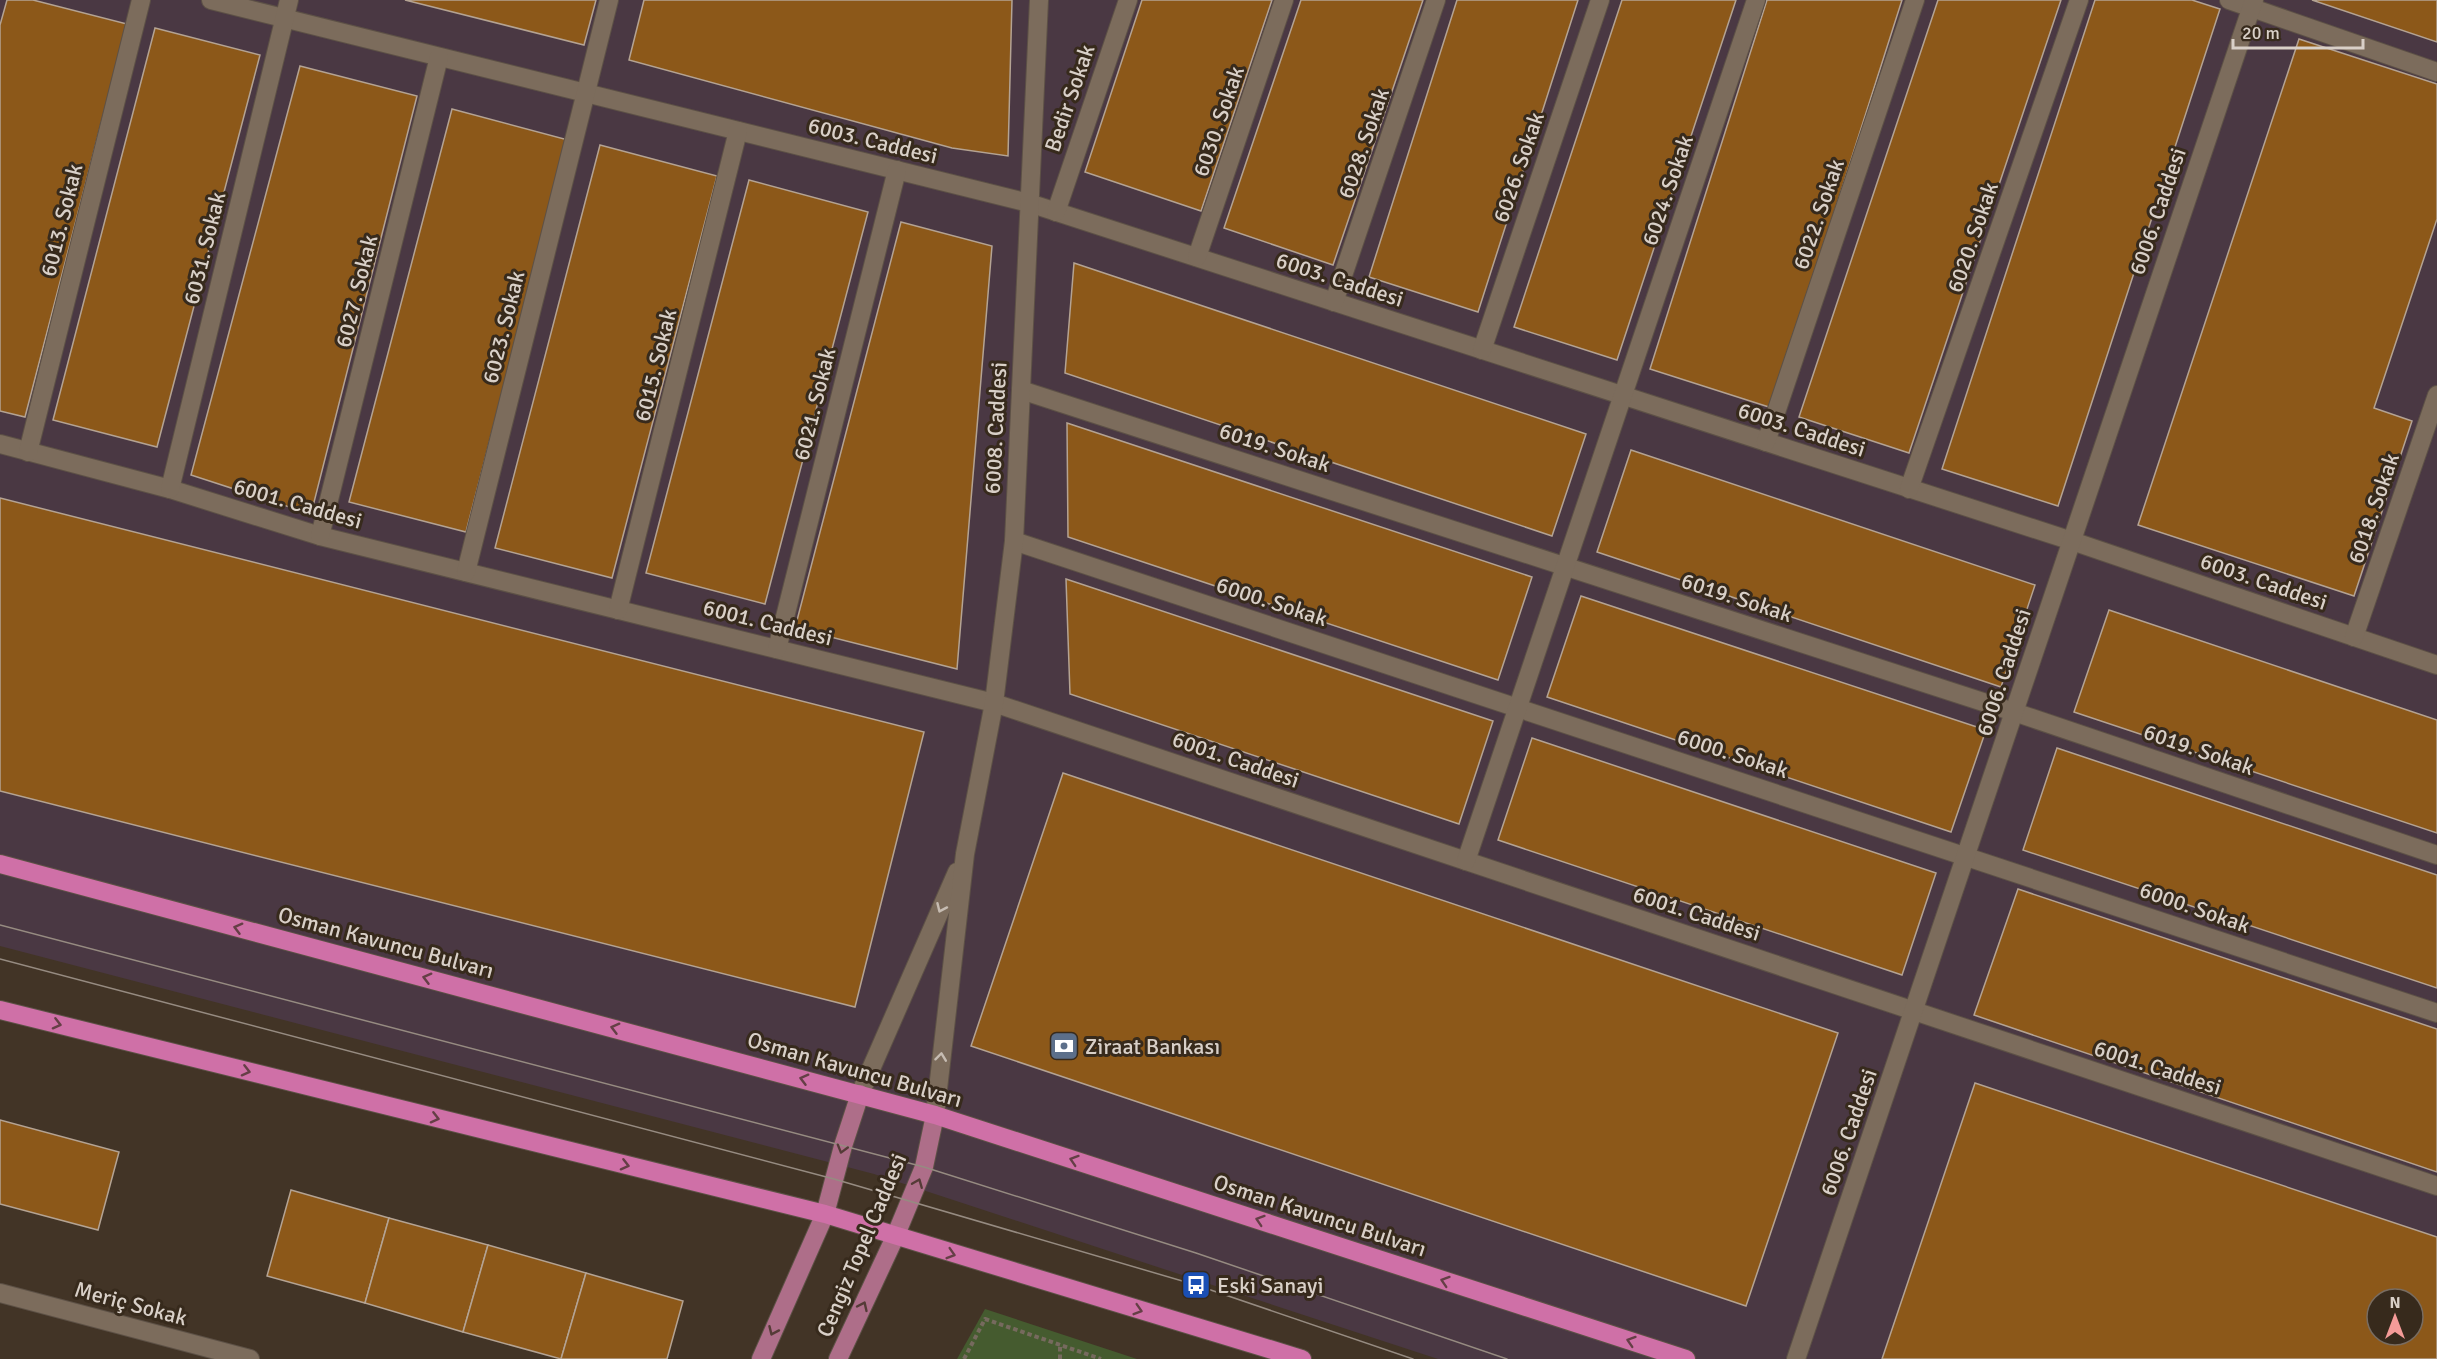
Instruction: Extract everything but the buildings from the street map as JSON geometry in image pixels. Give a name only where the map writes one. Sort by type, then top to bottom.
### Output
[{"type":"highway","name":"Osman Kavuncu Bulvarı","points":[[0,864],[935,1115],[1686,1359]]},
{"type":"highway","points":[[0,1010],[825,1214],[1302,1359]]},
{"type":"main road","name":"Cengiz Topel Caddesi","points":[[761,1359],[825,1214],[860,1094]]},
{"type":"main road","name":"Cengiz Topel Caddesi","points":[[838,1359],[896,1237],[924,1167],[935,1115]]},
{"type":"street","name":"6013. Sokak","points":[[28,452],[141,0]]},
{"type":"street","name":"6003. Caddesi","points":[[211,0],[1029,203],[2072,541],[2437,665]]},
{"type":"street","name":"6031. Sokak","points":[[170,489],[289,0]]},
{"type":"street","name":"6023. Sokak","points":[[466,572],[609,0]]},
{"type":"street","name":"6008. Caddesi","points":[[965,854],[994,703],[1014,541],[1039,0]]},
{"type":"street","name":"Bedir Sokak","points":[[1056,212],[1128,0]]},
{"type":"street","name":"6030. Sokak","points":[[1197,257],[1284,0]]},
{"type":"street","name":"6028. Sokak","points":[[1335,302],[1436,0]]},
{"type":"street","name":"6026. Sokak","points":[[1482,350],[1600,0]]},
{"type":"street","name":"6024. Sokak","points":[[1466,861],[1756,0]]},
{"type":"street","name":"6022. Sokak","points":[[1766,442],[1916,0]]},
{"type":"street","name":"6020. Sokak","points":[[1910,489],[2079,0]]},
{"type":"street","points":[[2229,0],[2253,4],[2437,72]]},
{"type":"street","name":"6006. Caddesi","points":[[1796,1359],[2253,4]]},
{"type":"street","name":"6027. Sokak","points":[[320,536],[439,57]]},
{"type":"street","name":"6015. Sokak","points":[[618,610],[738,131]]},
{"type":"street","name":"6021. Sokak","points":[[777,649],[897,170]]},
{"type":"street","name":"6019. Sokak","points":[[1021,390],[2014,712],[2437,855]]},
{"type":"street","name":"6018. Sokak","points":[[2354,637],[2437,396]]},
{"type":"street","name":"6001. Caddesi","points":[[0,444],[170,489],[320,536],[994,703],[2437,1186]]},
{"type":"street","name":"6000. Sokak","points":[[1014,541],[1967,855],[2437,1013]]},
{"type":"street","points":[[860,1094],[965,854]]},
{"type":"street","points":[[935,1115],[965,854]]},
{"type":"street","name":"Meriç Sokak","points":[[0,1293],[250,1359]]},
{"type":"path","points":[[964,1359],[985,1319],[1101,1359]]},
{"type":"path","points":[[1060,1345],[1060,1359]]},
{"type":"shaded area","name":"Eski Sanayi","points":[[0,0],[2437,0],[2437,1359],[1438,1359],[874,1174],[0,946]]},
{"type":"green space","points":[[985,1309],[1137,1359],[957,1359]]},
{"type":"tram line","points":[[0,925],[924,1167],[1196,1253],[1507,1359]]},
{"type":"tram line","points":[[0,959],[834,1179],[1196,1285],[1413,1359]]},
{"type":"place","name":"Ziraat Bankası","points":[[1064,1046]]},
{"type":"place","name":"Eski Sanayi","points":[[1196,1285]]}]
